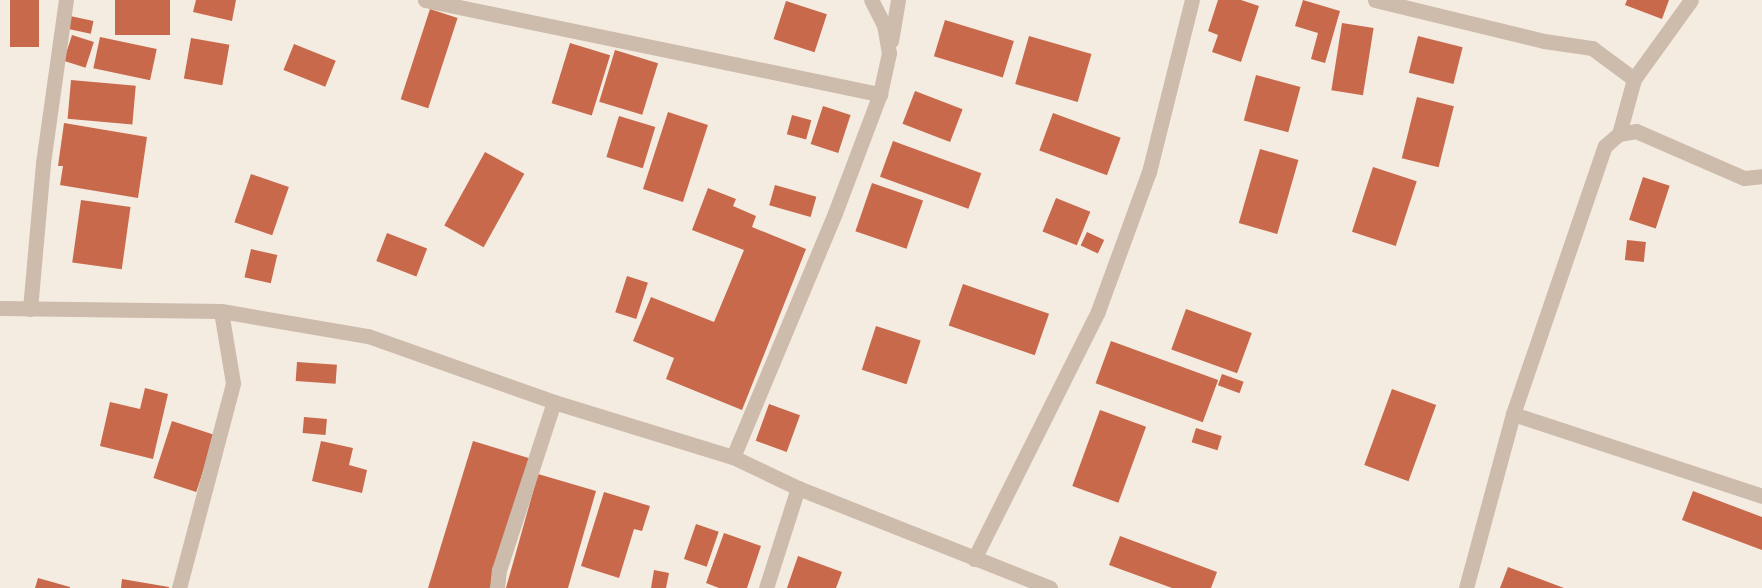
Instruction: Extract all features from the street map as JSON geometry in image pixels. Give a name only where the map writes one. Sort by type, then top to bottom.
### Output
[{"type":"street","points":[[30,309],[43,163],[66,0]]},
{"type":"street","points":[[425,0],[880,94]]},
{"type":"street","points":[[871,0],[884,25],[889,53]]},
{"type":"street","points":[[733,457],[835,213],[880,94],[898,0]]},
{"type":"street","points":[[974,559],[1098,311],[1149,172],[1192,0]]},
{"type":"street","points":[[1375,0],[1544,41],[1592,48],[1634,79]]},
{"type":"street","points":[[1466,588],[1514,414],[1605,146],[1618,134],[1634,79],[1691,0]]},
{"type":"street","points":[[1618,134],[1636,131],[1744,178],[1762,176]]},
{"type":"street","points":[[0,308],[222,311],[368,336],[554,402],[733,457],[798,488],[1050,588]]},
{"type":"street","points":[[179,588],[233,383],[222,311]]},
{"type":"street","points":[[497,588],[499,570],[554,402]]},
{"type":"street","points":[[1514,414],[1762,496]]},
{"type":"street","points":[[766,588],[798,488]]},
{"type":"building","points":[[10,0],[39,0],[39,47],[10,47]]},
{"type":"building","points":[[115,0],[170,0],[170,35],[115,35]]},
{"type":"building","points":[[196,0],[236,0],[232,21],[193,12]]},
{"type":"building","points":[[1218,0],[1241,0],[1259,6],[1241,62],[1212,52],[1218,35],[1208,31]]},
{"type":"building","points":[[1303,0],[1340,11],[1325,63],[1311,59],[1318,33],[1295,26]]},
{"type":"building","points":[[1627,0],[1669,0],[1662,19],[1625,5]]},
{"type":"building","points":[[786,1],[827,14],[815,52],[774,39]]},
{"type":"building","points":[[430,9],[458,18],[428,108],[401,99]]},
{"type":"building","points":[[70,16],[93,21],[91,34],[67,29]]},
{"type":"building","points":[[945,20],[1014,41],[1003,77],[934,56]]},
{"type":"building","points":[[1342,23],[1374,28],[1363,95],[1331,90]]},
{"type":"building","points":[[72,35],[94,42],[86,68],[64,61]]},
{"type":"building","points":[[1029,36],[1091,54],[1078,102],[1015,84]]},
{"type":"building","points":[[1418,36],[1463,47],[1453,84],[1409,73]]},
{"type":"building","points":[[100,37],[157,49],[150,80],[93,68]]},
{"type":"building","points":[[191,38],[229,45],[222,85],[184,78]]},
{"type":"building","points":[[570,43],[610,55],[592,116],[552,103]]},
{"type":"building","points":[[294,44],[336,61],[325,87],[284,70]]},
{"type":"building","points":[[615,50],[658,63],[642,115],[599,102]]},
{"type":"building","points":[[1256,75],[1300,87],[1288,132],[1244,120]]},
{"type":"building","points":[[71,80],[136,86],[132,125],[68,119]]},
{"type":"building","points":[[915,91],[963,109],[950,142],[902,124]]},
{"type":"building","points":[[1417,97],[1454,106],[1439,167],[1402,158]]},
{"type":"building","points":[[823,106],[851,115],[838,153],[811,144]]},
{"type":"building","points":[[668,112],[708,125],[683,202],[643,189]]},
{"type":"building","points":[[1053,113],[1121,138],[1107,175],[1039,151]]},
{"type":"building","points":[[792,115],[811,120],[806,139],[787,134]]},
{"type":"building","points":[[619,116],[655,127],[643,168],[606,157]]},
{"type":"building","points":[[64,123],[147,137],[138,198],[60,185],[63,166],[58,166]]},
{"type":"building","points":[[893,141],[981,173],[968,209],[880,177]]},
{"type":"building","points":[[1260,149],[1298,160],[1277,234],[1239,223]]},
{"type":"building","points":[[485,152],[524,174],[484,247],[444,225]]},
{"type":"building","points":[[1373,167],[1417,181],[1396,246],[1352,232]]},
{"type":"building","points":[[251,174],[289,187],[272,235],[234,222]]},
{"type":"building","points":[[1643,177],[1670,186],[1656,228],[1629,220]]},
{"type":"building","points":[[872,183],[923,201],[906,249],[855,231]]},
{"type":"building","points":[[775,185],[816,197],[811,217],[769,205]]},
{"type":"building","points":[[708,188],[736,199],[733,206],[756,216],[752,227],[806,249],[742,410],[666,379],[674,358],[633,341],[651,297],[714,322],[744,250],[692,230]]},
{"type":"building","points":[[1056,198],[1090,212],[1077,245],[1043,231]]},
{"type":"building","points":[[81,200],[131,207],[122,269],[72,262]]},
{"type":"building","points":[[1087,232],[1104,240],[1098,254],[1081,246]]},
{"type":"building","points":[[387,233],[427,248],[416,276],[376,261]]},
{"type":"building","points":[[1627,240],[1646,242],[1644,262],[1625,260]]},
{"type":"building","points":[[251,249],[277,255],[271,283],[244,277]]},
{"type":"building","points":[[627,276],[648,283],[636,319],[615,312]]},
{"type":"building","points":[[963,284],[1049,314],[1035,355],[949,326]]},
{"type":"building","points":[[1186,309],[1252,333],[1237,373],[1171,349]]},
{"type":"building","points":[[876,326],[921,341],[906,384],[862,370]]},
{"type":"building","points":[[1111,341],[1218,380],[1203,422],[1096,383]]},
{"type":"building","points":[[297,362],[337,365],[336,384],[296,381]]},
{"type":"building","points":[[1222,374],[1244,382],[1240,393],[1218,385]]},
{"type":"building","points":[[145,388],[168,394],[153,459],[100,446],[110,402],[140,409]]},
{"type":"building","points":[[1392,389],[1436,405],[1408,481],[1364,465]]},
{"type":"building","points":[[769,404],[800,415],[787,452],[756,441]]},
{"type":"building","points":[[1100,410],[1146,427],[1118,503],[1072,486]]},
{"type":"building","points":[[304,417],[327,419],[326,435],[303,433]]},
{"type":"building","points":[[172,421],[215,435],[196,492],[153,478]]},
{"type":"building","points":[[1196,428],[1222,436],[1217,450],[1192,442]]},
{"type":"building","points":[[321,441],[353,448],[349,465],[367,470],[362,493],[312,481]]},
{"type":"building","points":[[473,441],[529,458],[490,588],[428,588]]},
{"type":"building","points":[[538,474],[596,491],[568,588],[506,588]]},
{"type":"building","points":[[1693,491],[1762,517],[1762,550],[1682,520]]},
{"type":"building","points":[[604,492],[650,506],[642,531],[634,529],[619,578],[581,566]]},
{"type":"building","points":[[696,524],[719,532],[707,567],[684,559]]},
{"type":"building","points":[[724,533],[761,546],[747,588],[719,588],[706,583]]},
{"type":"building","points":[[1120,536],[1217,572],[1211,588],[1172,588],[1109,565]]},
{"type":"building","points":[[798,556],[842,572],[836,588],[787,588]]},
{"type":"building","points":[[1508,567],[1564,588],[1500,588]]},
{"type":"building","points":[[654,570],[669,573],[666,588],[651,588]]},
{"type":"building","points":[[38,578],[70,587],[70,588],[35,588]]},
{"type":"building","points":[[122,579],[169,587],[169,588],[121,588]]}]
